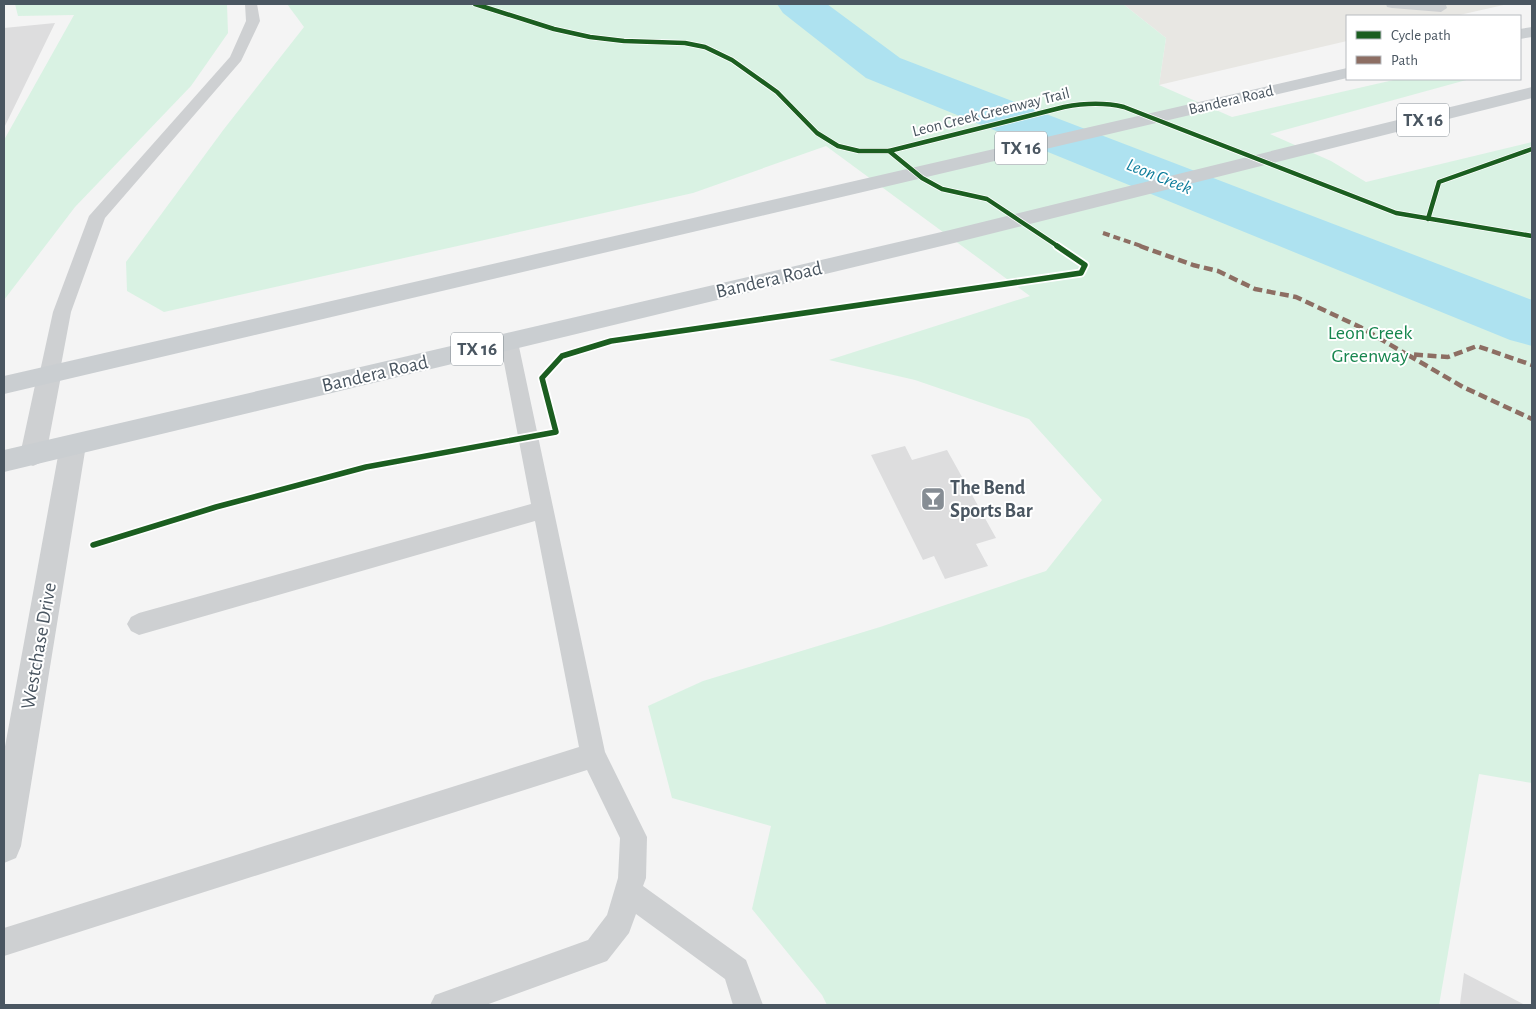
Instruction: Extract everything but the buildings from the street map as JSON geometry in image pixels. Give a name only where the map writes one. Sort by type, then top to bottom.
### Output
[{"type":"main road","name":"Bandera Road","points":[[4,385],[1346,73]]},
{"type":"main road","name":"Bandera Road","points":[[4,461],[950,237],[1314,148],[1532,92]]},
{"type":"street","points":[[33,455],[49,376]]},
{"type":"street","name":"Westchase Drive","points":[[4,846],[73,445]]},
{"type":"lane","points":[[49,376],[62,312],[97,216],[236,58],[253,21],[251,4]]},
{"type":"lane","points":[[1392,4],[1442,8]]},
{"type":"lane","points":[[445,1005],[597,951],[620,922],[632,878],[634,837],[593,755],[509,342]]},
{"type":"lane","points":[[139,624],[542,510]]},
{"type":"lane","points":[[4,942],[593,755]]},
{"type":"lane","points":[[628,892],[736,970],[748,1005]]},
{"type":"shaded area","points":[[1123,4],[1508,4],[1459,15],[1346,15],[1346,41],[1159,85],[1166,38]]},
{"type":"green space","points":[[15,4],[227,4],[228,33],[191,86],[75,207],[4,300],[4,140],[74,15],[18,16]]},
{"type":"green space","name":"Leon Creek Greenway","points":[[287,4],[1123,4],[1166,38],[1159,85],[1232,117],[1394,80],[1466,80],[1270,134],[1331,161],[1366,182],[1532,142],[1532,783],[1479,774],[1439,1005],[827,1005],[822,995],[752,909],[771,826],[672,798],[648,706],[703,681],[880,627],[1046,571],[1102,500],[1029,419],[915,380],[829,360],[1030,296],[826,146],[693,193],[164,312],[127,291],[126,262],[224,129],[304,27]]},
{"type":"waterway","name":"Leon Creek","points":[[799,4],[883,68],[1532,324]]},
{"type":"marked path","points":[[1103,233],[1193,265],[1218,271],[1255,289],[1296,297],[1360,327],[1406,354],[1448,357],[1477,346],[1532,365]]},
{"type":"marked path","points":[[1408,355],[1463,387],[1532,419]]},
{"type":"cycle path","name":"Leon Creek Greenway Trail","points":[[475,4],[554,29],[590,37],[624,41],[685,43],[705,47],[732,60],[777,92],[817,133],[838,146],[859,151],[889,151],[1064,107],[1087,103],[1108,103],[1124,107],[1396,213],[1532,236]]},
{"type":"cycle path","points":[[1428,219],[1439,182],[1532,149]]},
{"type":"cycle path","points":[[93,545],[216,507],[366,467],[556,432],[542,378],[562,356],[611,341],[1081,273],[1085,265],[987,199],[942,189],[922,178],[889,151]]},
{"type":"place","name":"The Bend Sports Bar","points":[[933,499]]}]
